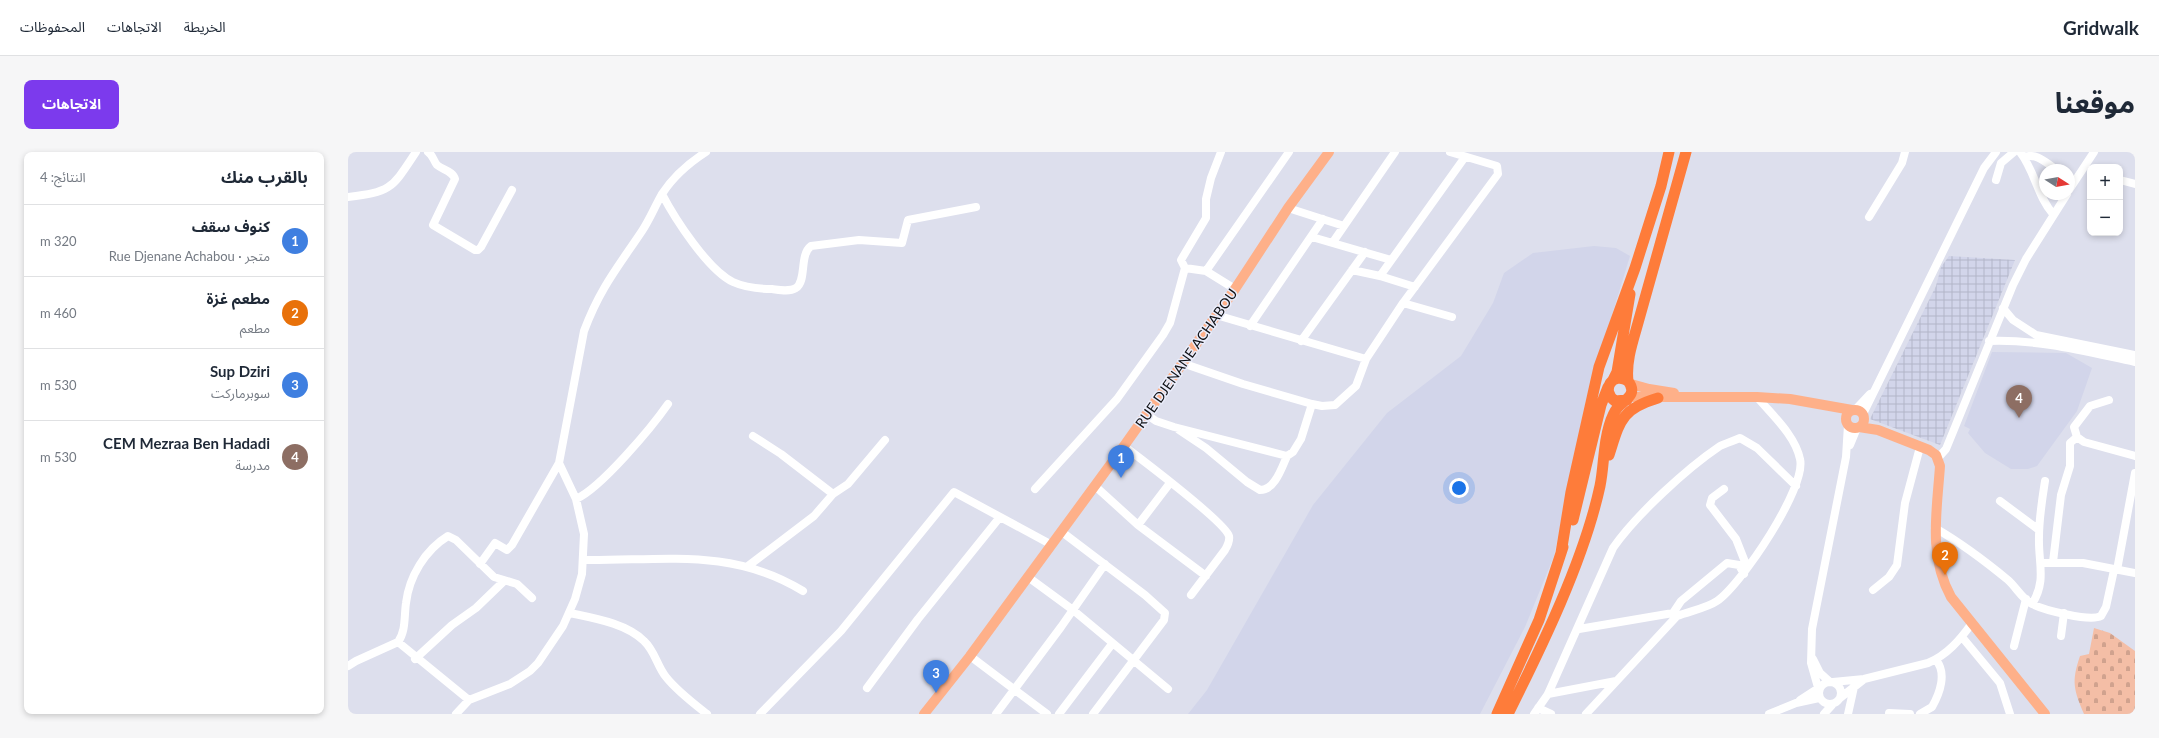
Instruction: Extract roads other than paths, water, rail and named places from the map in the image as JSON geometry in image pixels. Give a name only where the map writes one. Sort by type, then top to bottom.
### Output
[{"type":"highway","points":[[1561,553],[1566,532],[1571,492],[1599,367],[1635,268],[1661,186],[1669,152]]},
{"type":"highway","points":[[1600,486],[1608,429],[1612,416],[1632,393],[1627,372],[1630,355],[1686,152]]},
{"type":"highway","points":[[1496,714],[1539,620],[1578,503],[1601,405],[1618,364],[1635,268]]},
{"type":"highway","points":[[1610,383],[1621,378],[1630,383]]},
{"type":"highway","points":[[1610,383],[1609,395],[1615,401],[1628,399]]},
{"type":"highway","points":[[1508,714],[1570,577],[1584,538],[1619,426],[1625,415],[1642,403],[1658,398]]},
{"type":"main road","name":"RUE DJENANE ACHABOU","points":[[924,714],[970,656],[1124,446],[1235,289],[1288,208],[1329,152]]},
{"type":"main road","points":[[1630,383],[1657,391],[1712,397]]},
{"type":"main road","points":[[1628,399],[1757,397],[1815,403],[1858,413],[1878,430]]},
{"type":"main road","points":[[1815,403],[1838,414],[1853,425],[1878,430],[1932,452],[1938,458],[1940,466],[1935,528],[1937,561],[1942,577],[1951,597],[2045,714]]},
{"type":"main road","points":[[1853,425],[1847,414],[1858,413]]},
{"type":"main road","points":[[1853,425],[1863,423],[1858,413]]},
{"type":"street","points":[[348,198],[379,193],[388,188],[397,180],[416,152]]},
{"type":"street","points":[[428,152],[432,155],[438,165],[454,176],[455,179],[433,225],[475,250],[478,250],[481,247],[512,190]]},
{"type":"street","points":[[1035,489],[1118,399],[1164,335],[1170,323],[1185,268],[1181,260],[1206,218],[1206,199],[1220,152]]},
{"type":"street","points":[[1206,271],[1289,152]]},
{"type":"street","points":[[1333,242],[1395,152]]},
{"type":"street","points":[[1182,363],[1243,384],[1312,404],[1332,406],[1343,399],[1356,386],[1366,359],[1403,303],[1498,174],[1497,166],[1470,156],[1450,152]]},
{"type":"street","points":[[1869,217],[1902,163],[1905,152]]},
{"type":"street","points":[[1984,168],[1988,152]]},
{"type":"street","points":[[1858,413],[1873,391],[1984,168],[1996,152]]},
{"type":"street","points":[[1996,180],[2001,163],[2014,152]]},
{"type":"street","points":[[2089,164],[2094,152]]},
{"type":"street","points":[[480,564],[495,542],[507,550],[512,545],[559,463],[579,353],[591,312],[607,280],[647,224],[662,194],[690,163],[704,153]]},
{"type":"street","points":[[2048,164],[2037,156],[2022,155],[2042,199],[2053,214]]},
{"type":"street","points":[[1380,276],[1470,156]]},
{"type":"street","points":[[2075,183],[2087,169]]},
{"type":"street","points":[[2123,181],[2135,184]]},
{"type":"street","points":[[662,194],[701,254],[728,278],[736,283],[762,289],[788,290],[796,288],[800,283],[804,257],[807,250],[811,246],[859,240],[899,244],[904,241],[904,233],[908,220],[976,207]]},
{"type":"street","points":[[1938,458],[1946,449],[1989,341],[2026,259],[2063,200]]},
{"type":"street","points":[[1288,208],[1344,226]]},
{"type":"street","points":[[1250,326],[1323,219]]},
{"type":"street","points":[[1312,237],[1391,260]]},
{"type":"street","points":[[1301,341],[1365,252]]},
{"type":"street","points":[[1185,268],[1206,271],[1235,289]]},
{"type":"street","points":[[1352,270],[1380,276],[1415,287]]},
{"type":"street","points":[[1403,303],[1452,317]]},
{"type":"street","points":[[2003,308],[2013,320],[2036,335],[2135,355]]},
{"type":"street","points":[[1216,316],[1366,359]]},
{"type":"street","points":[[1989,341],[2054,345],[2135,362]]},
{"type":"street","points":[[1578,629],[1675,614],[1717,601],[1758,555],[1796,486],[1801,460],[1790,437],[1757,397]]},
{"type":"street","points":[[2109,400],[2090,406],[2074,427],[2077,437],[2084,442],[2135,456]]},
{"type":"street","points":[[576,499],[584,496],[600,482],[658,418],[668,404]]},
{"type":"street","points":[[1174,427],[1206,448],[1247,482],[1260,490],[1266,489],[1271,485],[1287,456],[1293,452],[1301,439],[1312,404]]},
{"type":"street","points":[[1146,414],[1156,421],[1174,427],[1287,456]]},
{"type":"street","points":[[1832,705],[1824,704],[1819,691],[1812,667],[1810,647],[1815,611],[1853,425]]},
{"type":"street","points":[[753,436],[781,454],[833,494]]},
{"type":"street","points":[[2053,562],[2061,496],[2070,466],[2070,443],[2077,437]]},
{"type":"street","points":[[1551,714],[1536,711],[1548,694],[1613,548],[1625,531],[1684,474],[1721,445],[1740,438],[1757,448],[1796,486]]},
{"type":"street","points":[[748,566],[814,516],[833,494],[848,484],[885,440]]},
{"type":"street","points":[[1124,446],[1213,517],[1229,535],[1229,543],[1225,550],[1191,595]]},
{"type":"street","points":[[1873,590],[1889,577],[1897,564],[1904,508],[1920,447]]},
{"type":"street","points":[[456,714],[469,700],[510,684],[530,671],[547,650],[570,613],[575,599],[583,560],[584,534],[576,499],[559,463]]},
{"type":"street","points":[[1935,528],[1961,544],[2009,581],[2029,601],[2064,613],[2091,618],[2101,616],[2106,607],[2115,570],[2135,473]]},
{"type":"street","points":[[2014,646],[2029,601],[2040,587],[2042,563],[2039,530],[2044,481]]},
{"type":"street","points":[[1138,525],[1170,482]]},
{"type":"street","points":[[1095,486],[1138,525],[1206,576]]},
{"type":"street","points":[[1724,489],[1712,498],[1710,505],[1736,539],[1746,570]]},
{"type":"street","points":[[760,714],[840,631],[954,492],[1052,545]]},
{"type":"street","points":[[2000,501],[2039,530]]},
{"type":"street","points":[[867,688],[918,619],[1000,517]]},
{"type":"street","points":[[1062,532],[1105,564],[1165,613],[1165,618],[1093,714]]},
{"type":"street","points":[[348,666],[398,642],[404,626],[406,602],[411,583],[420,564],[433,547],[450,536],[494,576],[504,581],[517,584],[532,598]]},
{"type":"street","points":[[583,560],[719,560],[748,566],[783,580],[803,592]]},
{"type":"street","points":[[2042,563],[2053,562],[2082,564],[2135,573]]},
{"type":"street","points":[[1586,714],[1675,614],[1681,601],[1727,563],[1739,565],[1746,570]]},
{"type":"street","points":[[996,714],[1015,691],[1105,564]]},
{"type":"street","points":[[1028,577],[1073,610],[1112,644],[1168,689]]},
{"type":"street","points":[[415,659],[452,625],[476,608],[504,581]]},
{"type":"street","points":[[570,613],[593,618],[632,632],[638,636],[650,648],[666,677],[707,714]]},
{"type":"street","points":[[2061,636],[2064,613]]},
{"type":"street","points":[[1769,714],[1796,703],[1819,691],[1832,682],[1864,679],[1920,666],[1936,660],[1962,637],[1972,623]]},
{"type":"street","points":[[1962,637],[2000,683],[2010,714]]},
{"type":"street","points":[[398,642],[415,659],[469,700]]},
{"type":"street","points":[[1059,714],[1112,644]]},
{"type":"street","points":[[1810,647],[1818,669],[1839,687],[1840,698]]},
{"type":"street","points":[[970,656],[1047,714]]},
{"type":"street","points":[[1920,714],[1932,707],[1942,678],[1942,667],[1936,660]]},
{"type":"street","points":[[1824,714],[1840,698],[1864,679]]},
{"type":"street","points":[[1548,694],[1616,681]]},
{"type":"street","points":[[1848,714],[1854,687]]},
{"type":"street","points":[[1889,713],[1910,714]]},
{"type":"place","name":"CEM Mezraa Ben Hadadi","points":[[2019,418]]},
{"type":"place","name":"كنوف سقف","points":[[1121,478]]},
{"type":"place","name":"مطعم غزة","points":[[1945,575]]},
{"type":"place","name":"Sup Dziri","points":[[936,693]]}]
